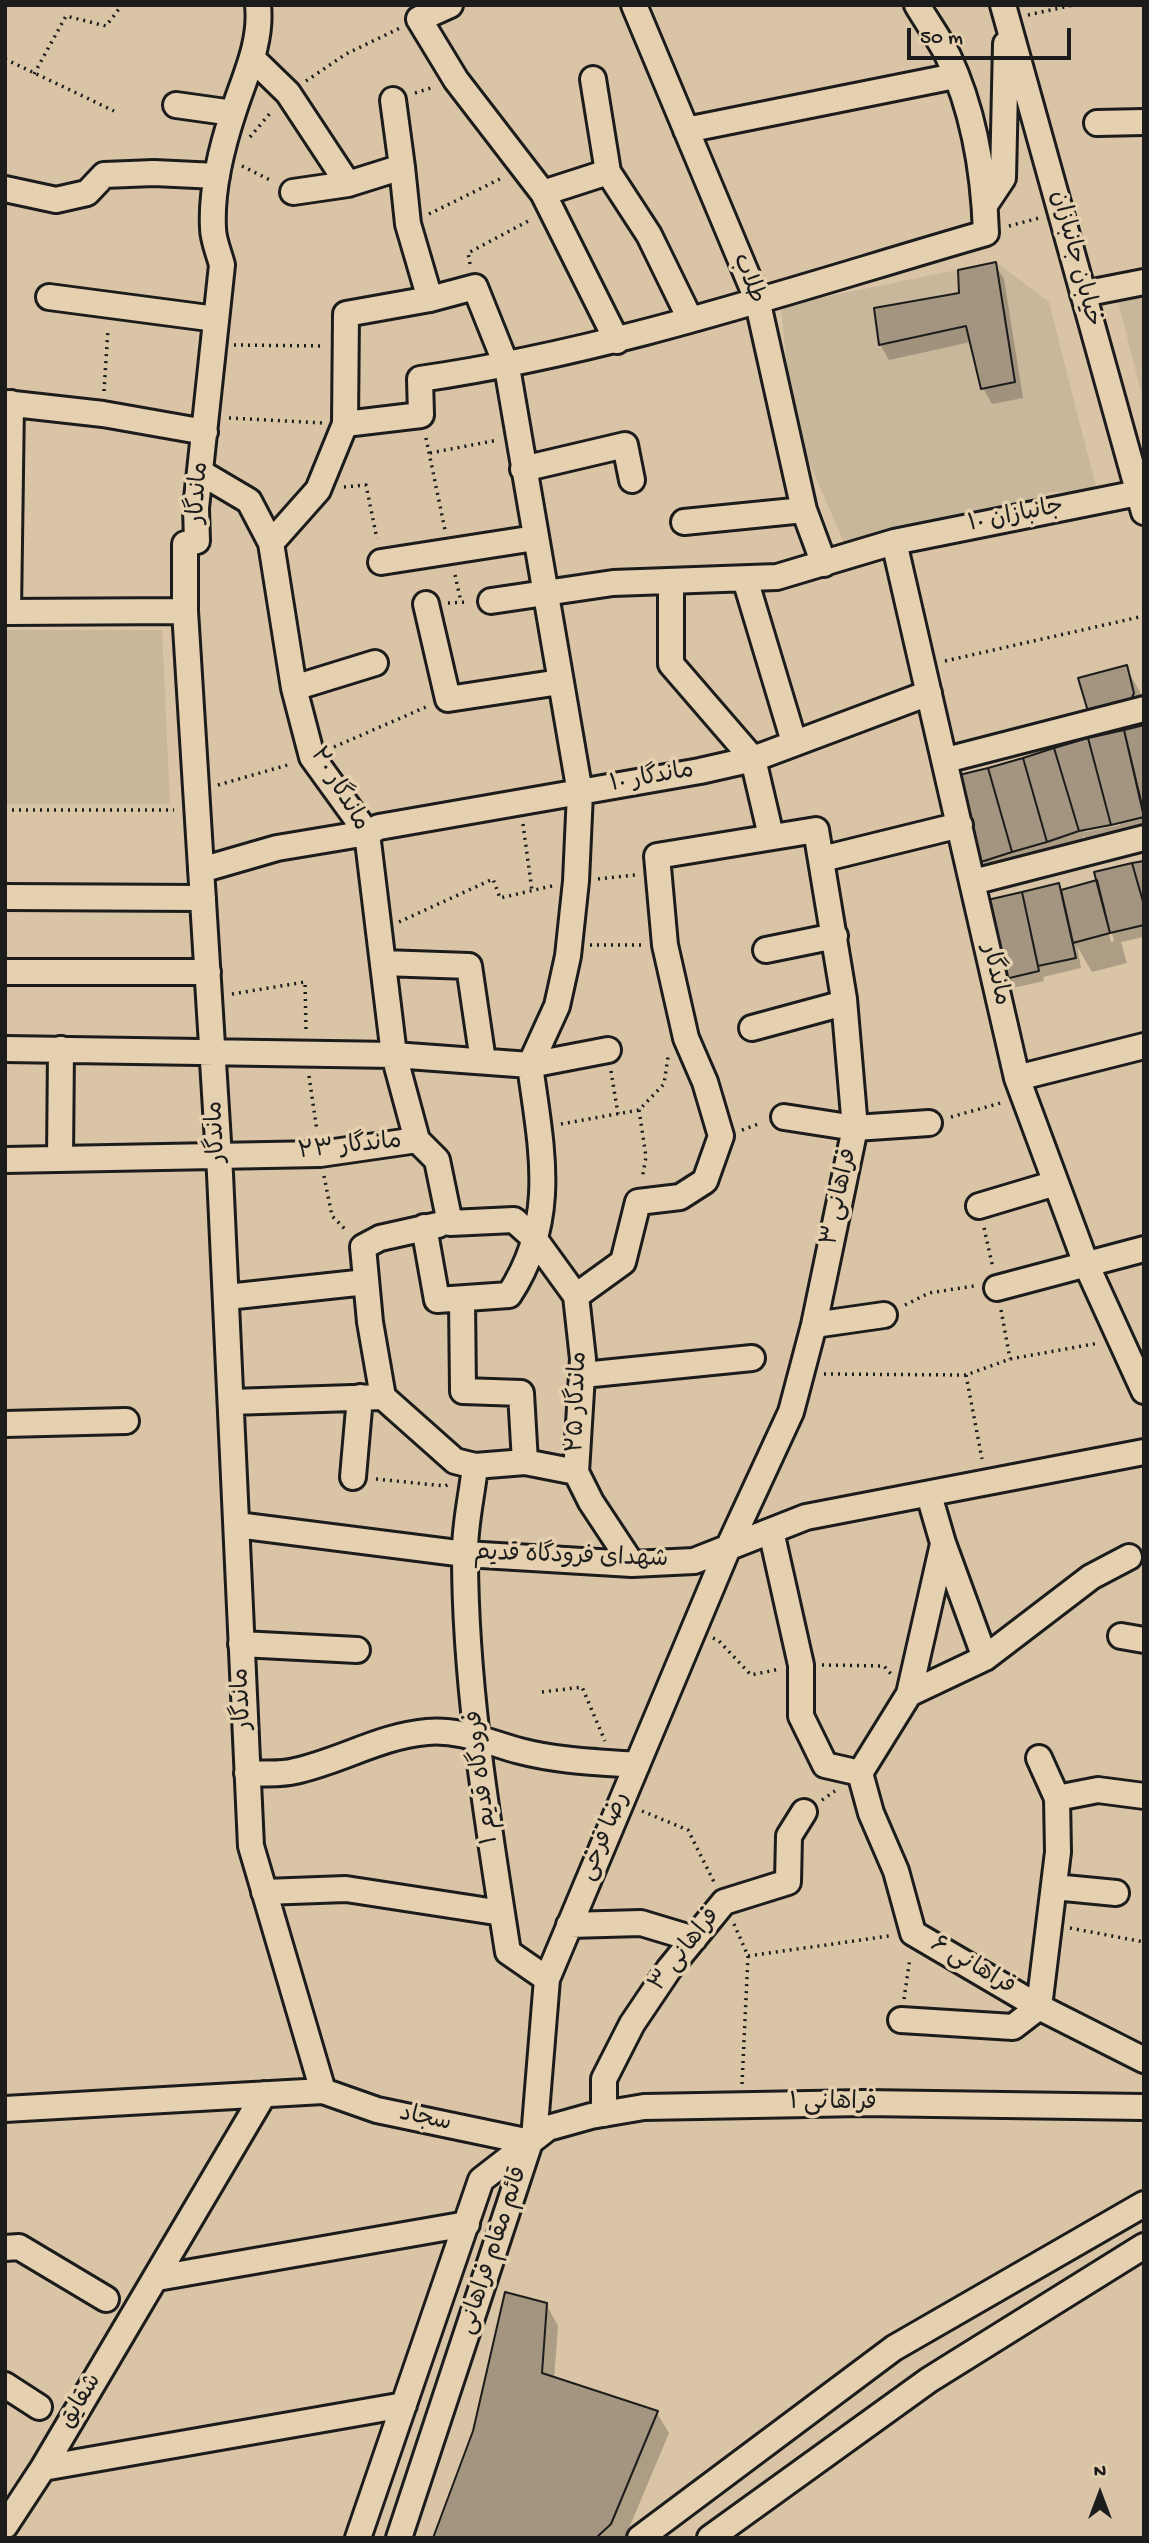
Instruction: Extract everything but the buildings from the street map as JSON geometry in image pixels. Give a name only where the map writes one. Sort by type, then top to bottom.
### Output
[{"type":"street","name":"ماندگار","points":[[257,5],[260,21],[253,59],[233,113],[213,229],[222,265],[200,472],[197,541],[185,544],[185,611],[214,1051],[251,1846],[323,2091]]},
{"type":"street","points":[[450,5],[419,19],[456,80],[547,201],[617,341]]},
{"type":"street","name":"طلاب","points":[[634,5],[757,299],[804,510],[824,564]]},
{"type":"street","points":[[345,424],[421,415],[420,379],[507,367],[617,341],[986,233],[984,175],[970,117],[948,56],[917,5]]},
{"type":"street","points":[[985,205],[1003,178],[1005,12]]},
{"type":"street","name":"خیابان جانبازان","points":[[1005,12],[1141,503]]},
{"type":"street","points":[[253,59],[288,93],[348,184]]},
{"type":"street","points":[[686,130],[955,76]]},
{"type":"street","points":[[593,79],[608,172],[649,235],[690,319]]},
{"type":"street","points":[[393,100],[408,224],[430,299]]},
{"type":"street","points":[[176,105],[233,113]]},
{"type":"street","points":[[1097,123],[1144,122]]},
{"type":"street","points":[[293,192],[348,184],[402,167]]},
{"type":"street","points":[[5,189],[56,200],[87,193],[104,175],[224,168]]},
{"type":"street","points":[[547,201],[608,172]]},
{"type":"street","points":[[1083,294],[1144,282]]},
{"type":"street","points":[[271,543],[318,490],[345,424],[346,314],[430,299],[475,287],[507,367],[580,793],[576,881],[569,945],[557,1006],[530,1065],[544,1160],[540,1217],[520,1278],[509,1295],[437,1300],[424,1227]]},
{"type":"street","points":[[49,297],[216,319]]},
{"type":"street","points":[[185,611],[7,612],[8,403],[206,424]]},
{"type":"street","points":[[523,470],[625,445],[632,480]]},
{"type":"street","name":"ماندگار ۲۰","points":[[200,472],[249,501],[271,543],[293,688],[312,758],[367,833],[394,1055],[417,1140]]},
{"type":"street","name":"جانبازان ۱۰","points":[[491,601],[613,583],[777,577],[894,542],[1141,503]]},
{"type":"street","points":[[684,522],[804,510]]},
{"type":"street","points":[[381,562],[535,538]]},
{"type":"street","name":"ماندگار","points":[[894,542],[1020,1087],[1086,1264],[1144,1391]]},
{"type":"street","points":[[745,579],[794,741]]},
{"type":"street","points":[[353,1476],[371,1397],[363,1247],[380,1238],[424,1227],[514,1220],[534,1238],[576,1296],[623,1262],[638,1202],[680,1197],[705,1181],[721,1136],[705,1082],[686,1038],[665,945],[657,856],[771,836],[753,759],[671,664],[671,581]]},
{"type":"street","points":[[426,604],[448,699],[560,682]]},
{"type":"street","points":[[293,688],[375,663]]},
{"type":"street","name":"ماندگار ۱۰","points":[[201,870],[277,848],[367,833],[379,827],[580,793],[753,759],[794,741],[929,693]]},
{"type":"street","points":[[946,760],[1144,709]]},
{"type":"street","points":[[822,859],[960,825]]},
{"type":"street","name":"فراهانی ۳","points":[[728,1548],[790,1412],[814,1325],[855,1128],[844,1003],[816,830],[771,836]]},
{"type":"street","points":[[973,882],[1144,838]]},
{"type":"street","points":[[5,897],[203,898]]},
{"type":"street","points":[[766,950],[835,936]]},
{"type":"street","points":[[383,963],[469,966],[483,1061]]},
{"type":"street","points":[[5,972],[208,972]]},
{"type":"street","points":[[752,1028],[844,1003]]},
{"type":"street","points":[[1020,1087],[1144,1046]]},
{"type":"street","points":[[5,1049],[394,1055],[530,1065],[608,1050]]},
{"type":"street","points":[[60,1159],[61,1049]]},
{"type":"street","points":[[784,1117],[855,1128],[929,1123]]},
{"type":"street","name":"ماندگار ۲۳","points":[[5,1160],[320,1154],[417,1140],[437,1160],[450,1223]]},
{"type":"street","points":[[979,1206],[1056,1183]]},
{"type":"street","points":[[997,1288],[1144,1249]]},
{"type":"street","points":[[227,1297],[366,1282]]},
{"type":"street","name":"ماندگار ۲۵","points":[[371,1397],[455,1461],[475,1466],[526,1462],[576,1472],[583,1375],[576,1296]]},
{"type":"street","points":[[462,1299],[463,1391],[521,1393],[526,1462]]},
{"type":"street","points":[[814,1325],[884,1315]]},
{"type":"street","points":[[583,1375],[752,1357]]},
{"type":"street","points":[[231,1402],[371,1397]]},
{"type":"street","points":[[5,1424],[125,1421]]},
{"type":"street","name":"شهدای فرودگاه قدیم","points":[[237,1525],[464,1554],[632,1564],[694,1561],[806,1517],[1144,1452]]},
{"type":"street","name":"فرودگاه قدیم ۱","points":[[475,1466],[464,1554],[477,1736],[508,1952],[547,1979]]},
{"type":"street","points":[[576,1472],[591,1502],[632,1564]]},
{"type":"street","points":[[929,1495],[943,1543],[985,1658]]},
{"type":"street","points":[[771,1531],[801,1665],[801,1716],[825,1765],[860,1773],[909,1694],[943,1543]]},
{"type":"street","name":"رضا فرخی","points":[[532,2140],[547,1979],[621,1802],[626,1764],[695,1631],[728,1548]]},
{"type":"street","points":[[909,1694],[985,1658],[1091,1577],[1129,1557]]},
{"type":"street","points":[[241,1644],[358,1650]]},
{"type":"street","points":[[247,1773],[293,1772],[339,1758],[379,1740],[429,1731],[477,1736],[521,1751],[626,1764]]},
{"type":"street","points":[[901,2020],[1013,2027],[1039,2007],[1058,1852],[1057,1798],[1039,1758]]},
{"type":"street","name":"فراهانی ۶","points":[[860,1773],[871,1813],[896,1871],[913,1933],[1039,2007],[1144,2060]]},
{"type":"street","points":[[1057,1798],[1098,1790],[1144,1796]]},
{"type":"street","name":"فراهانی ۳","points":[[604,2114],[604,2079],[632,2024],[669,1969],[724,1902],[788,1882],[789,1836],[804,1812]]},
{"type":"street","points":[[1054,1887],[1116,1893]]},
{"type":"street","points":[[264,1892],[346,1889],[502,1913]]},
{"type":"street","points":[[569,1925],[641,1923],[694,1939]]},
{"type":"street","points":[[5,2109],[323,2091]]},
{"type":"street","name":"سجاد","points":[[323,2091],[377,2110],[532,2140]]},
{"type":"street","name":"شقایق","points":[[5,2526],[157,2278],[264,2094]]},
{"type":"street","name":"فراهانی ۱","points":[[532,2140],[559,2124],[644,2107],[741,2104],[1144,2107]]},
{"type":"street","name":"قائم مقام فراهانی","points":[[358,2538],[481,2180],[532,2140]]},
{"type":"street","name":"قائم مقام فراهانی","points":[[399,2538],[532,2140]]},
{"type":"street","points":[[640,2538],[894,2348],[1144,2204]]},
{"type":"street","points":[[157,2278],[467,2224]]},
{"type":"street","points":[[710,2538],[854,2431],[929,2380],[1144,2246]]},
{"type":"street","points":[[5,2248],[19,2247],[106,2299]]},
{"type":"street","points":[[5,2385],[39,2407]]},
{"type":"street","points":[[43,2468],[404,2405]]},
{"type":"path","points":[[34,74],[65,16],[106,26],[122,5]]},
{"type":"path","points":[[1005,12],[1073,5]]},
{"type":"path","points":[[5,59],[114,111]]},
{"type":"path","points":[[393,100],[456,80]]},
{"type":"path","points":[[408,224],[524,167]]},
{"type":"path","points":[[224,168],[293,192]]},
{"type":"path","points":[[475,287],[468,253],[547,201]]},
{"type":"path","points":[[986,233],[1061,212]]},
{"type":"path","points":[[103,414],[110,305]]},
{"type":"path","points":[[213,345],[344,346]]},
{"type":"path","points":[[421,415],[461,602]]},
{"type":"path","points":[[206,424],[345,424]]},
{"type":"path","points":[[430,453],[517,436]]},
{"type":"path","points":[[318,490],[366,485],[381,562]]},
{"type":"path","points":[[426,604],[491,601]]},
{"type":"path","points":[[923,666],[1144,616]]},
{"type":"path","points":[[5,810],[197,801],[312,758],[448,699]]},
{"type":"path","points":[[521,803],[532,891]]},
{"type":"path","points":[[379,932],[493,879],[500,898],[576,881],[658,873]]},
{"type":"path","points":[[569,945],[665,945]]},
{"type":"path","points":[[209,998],[304,982],[306,1054],[332,1216],[363,1247]]},
{"type":"path","points":[[538,1128],[639,1110],[664,1084],[668,1054],[686,1038]]},
{"type":"path","points":[[608,1050],[618,1114]]},
{"type":"path","points":[[929,1123],[1020,1087]]},
{"type":"path","points":[[638,1202],[646,1157],[639,1110]]},
{"type":"path","points":[[718,1144],[749,1126],[784,1117]]},
{"type":"path","points":[[884,1315],[929,1293],[964,1286],[997,1288]]},
{"type":"path","points":[[801,1375],[966,1375],[1010,1359],[1121,1339]]},
{"type":"path","points":[[966,1375],[986,1483]]},
{"type":"path","points":[[353,1476],[445,1486],[475,1466]]},
{"type":"path","points":[[695,1631],[719,1641],[751,1675],[801,1665],[884,1665],[909,1694]]},
{"type":"path","points":[[542,1692],[582,1687],[626,1764]]},
{"type":"path","points":[[804,1812],[860,1773]]},
{"type":"path","points":[[621,1802],[688,1830],[748,1956],[741,2104]]},
{"type":"path","points":[[1051,1925],[1144,1942]]},
{"type":"path","points":[[748,1956],[913,1933],[901,2020]]},
{"type":"shaded area","points":[[996,262],[1049,302],[1097,491],[1047,492],[1042,504],[889,527],[888,537],[847,549],[792,423],[781,306]]},
{"type":"shaded area","points":[[1144,295],[1144,404],[1118,301]]},
{"type":"shaded area","points":[[5,630],[162,630],[170,804],[5,804]]}]
